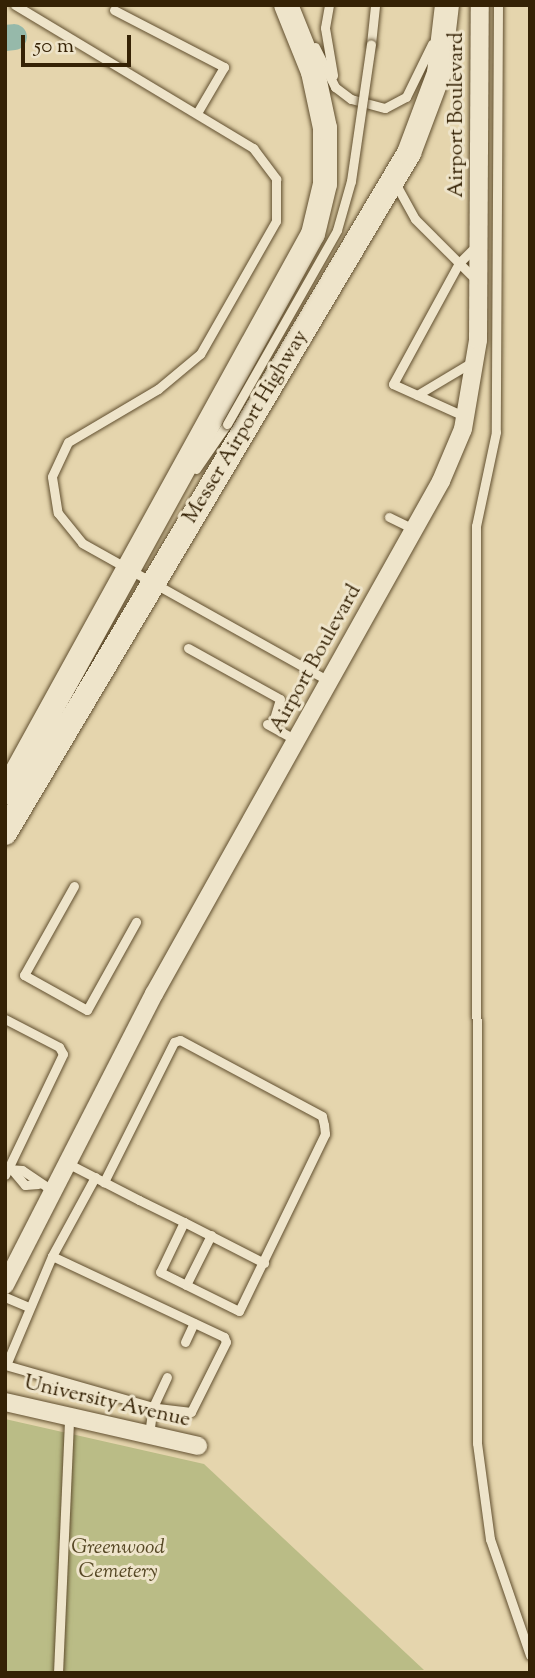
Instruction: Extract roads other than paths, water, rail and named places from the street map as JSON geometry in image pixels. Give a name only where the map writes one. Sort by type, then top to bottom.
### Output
[{"type":"main road","name":"Messer Airport Highway","points":[[5,793],[313,233],[325,184],[325,128],[313,72],[287,5]]},
{"type":"main road","name":"Messer Airport Highway","points":[[5,833],[394,180],[429,111],[439,73],[446,5]]},
{"type":"street","name":"Airport Boulevard","points":[[5,1285],[46,1188],[67,1163],[154,994],[441,481],[466,418],[475,360],[480,283],[480,5]]},
{"type":"street","name":"University Avenue","points":[[5,1402],[198,1446]]},
{"type":"lane","points":[[104,5],[115,7],[224,67],[197,113]]},
{"type":"lane","points":[[287,5],[335,86],[351,99],[385,108],[406,97],[427,60],[446,5]]},
{"type":"lane","points":[[329,5],[326,42],[335,86]]},
{"type":"lane","name":"Messer Airport Highway","points":[[128,571],[226,424],[337,230],[351,181],[375,5]]},
{"type":"lane","points":[[499,5],[496,432],[476,526],[477,1443],[490,1539],[530,1655]]},
{"type":"lane","points":[[21,7],[253,148],[276,179],[276,221],[200,354],[158,389],[68,442],[52,477],[58,513],[82,543],[151,585],[329,681]]},
{"type":"lane","points":[[394,180],[415,219],[480,283]]},
{"type":"lane","points":[[466,418],[393,384],[459,263],[480,241]]},
{"type":"lane","points":[[417,395],[475,360]]},
{"type":"lane","points":[[389,517],[414,529]]},
{"type":"lane","points":[[188,648],[279,699],[269,725],[296,740]]},
{"type":"lane","points":[[74,886],[24,975],[87,1010],[136,922]]},
{"type":"lane","points":[[5,1019],[63,1054],[9,1172]]},
{"type":"lane","points":[[104,1182],[174,1042],[188,1044],[321,1116],[325,1134],[239,1311],[160,1272],[184,1222]]},
{"type":"lane","points":[[67,1163],[264,1263]]},
{"type":"lane","points":[[9,1172],[22,1170],[35,1177],[46,1188]]},
{"type":"lane","points":[[52,1256],[194,1323],[226,1342],[191,1412],[153,1407],[6,1365],[52,1256],[95,1177]]},
{"type":"lane","points":[[186,1285],[188,1269],[211,1235]]},
{"type":"lane","points":[[5,1297],[29,1307]]},
{"type":"lane","points":[[185,1342],[194,1323]]},
{"type":"lane","points":[[149,1434],[153,1407],[167,1377]]},
{"type":"lane","points":[[58,1673],[69,1416]]},
{"type":"waterway","points":[[5,38],[14,37]]},
{"type":"park label","name":"Greenwood Cemetery","points":[[118,1560]]}]
